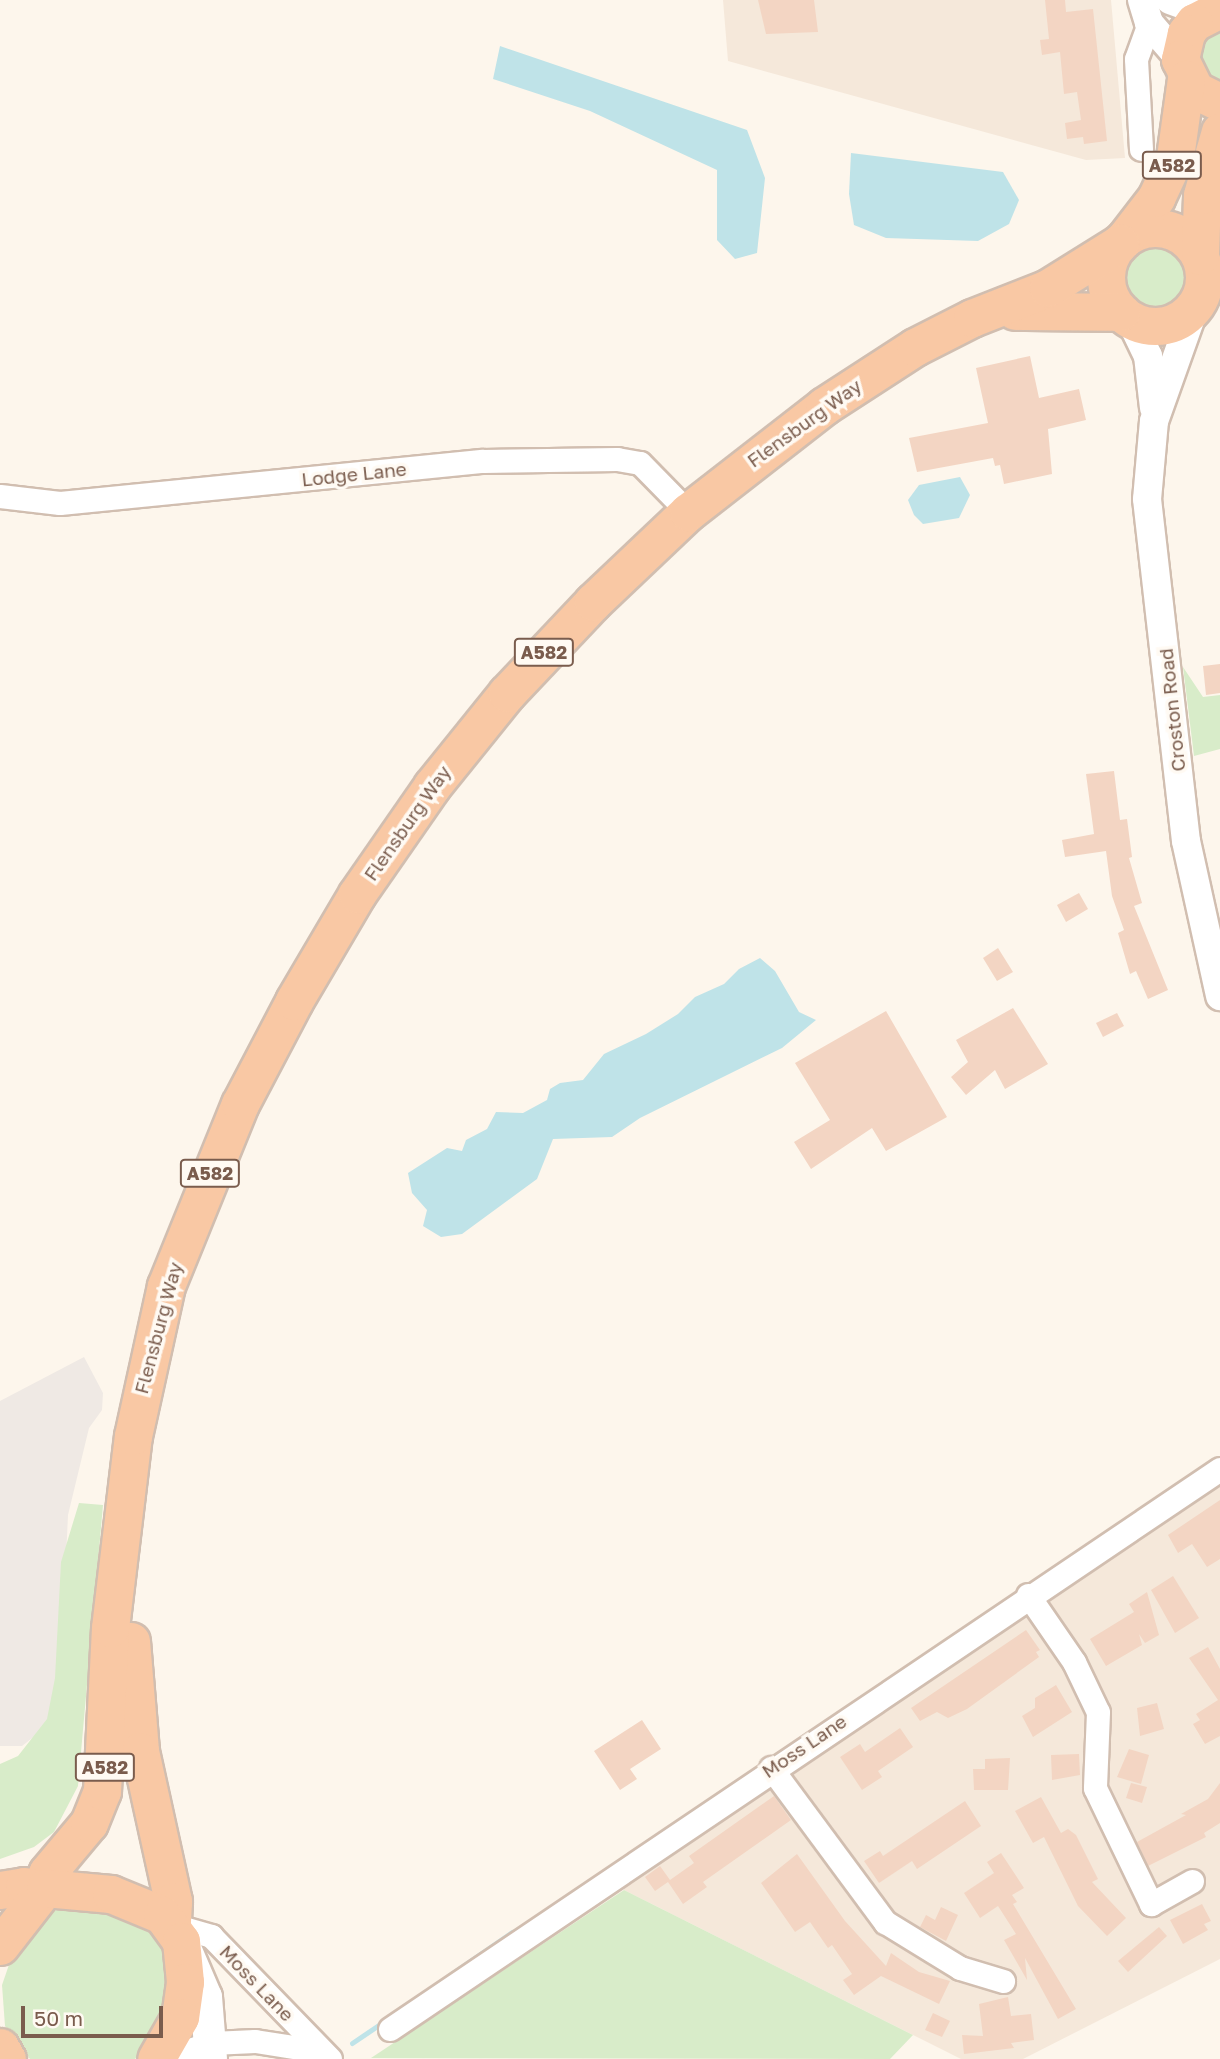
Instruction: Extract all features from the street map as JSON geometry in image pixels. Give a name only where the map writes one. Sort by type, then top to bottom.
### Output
[{"type":"highway","name":"A582","points":[[1122,240],[1150,228],[1172,230],[1192,244],[1205,282],[1185,316],[1161,326],[1126,315],[1107,283],[1110,257],[1122,240],[1156,198],[1172,166],[1186,33],[1213,11]]},
{"type":"highway","points":[[1183,69],[1206,98],[1220,102]]},
{"type":"highway","name":"Croston Road","points":[[1205,282],[1202,195],[1220,131]]},
{"type":"highway","name":"Flensburg Way","points":[[44,1889],[47,1873],[89,1823],[102,1791],[110,1628],[137,1409],[166,1286],[240,1104],[293,1001],[378,863],[469,739],[583,611],[688,512],[824,406],[915,347],[972,318],[1056,285],[1122,240]]},
{"type":"highway","name":"Flensburg Way","points":[[972,318],[1025,310],[1126,315]]},
{"type":"highway","name":"Flensburg Way","points":[[125,1523],[140,1751],[173,1901],[175,1930]]},
{"type":"highway","points":[[0,1890],[24,1886],[124,1897],[148,1906],[175,1930]]},
{"type":"highway","name":"A582","points":[[0,1946],[44,1889]]},
{"type":"highway","name":"A582","points":[[156,2059],[180,2017],[184,1982],[175,1930]]},
{"type":"highway","points":[[0,2047],[7,2059]]},
{"type":"main road","name":"Flensburg Way","points":[[175,1930],[201,1978],[211,2051]]},
{"type":"street","points":[[1170,0],[1213,11]]},
{"type":"street","points":[[1146,11],[1183,69]]},
{"type":"street","points":[[1141,149],[1136,59],[1146,11]]},
{"type":"street","name":"Croston Road","points":[[1154,421],[1205,282]]},
{"type":"street","name":"Croston Road","points":[[1126,315],[1148,356],[1154,421],[1147,499],[1185,828],[1220,996]]},
{"type":"street","name":"Lodge Lane","points":[[0,496],[60,503],[483,461],[617,459],[640,463],[688,512]]},
{"type":"street","name":"Moss Lane","points":[[390,2029],[771,1768],[1220,1469]]},
{"type":"street","points":[[1028,1595],[1074,1662],[1098,1712],[1095,1788],[1151,1903],[1192,1881]]},
{"type":"street","points":[[771,1768],[885,1922],[960,1968],[1003,1981]]},
{"type":"street","name":"Moss Lane","points":[[175,1930],[211,1936],[328,2059]]},
{"type":"street","name":"Moss Lane","points":[[161,2059],[273,2042],[328,2059]]},
{"type":"shaded area","points":[[723,0],[1111,0],[1125,158],[1086,160],[728,61]]},
{"type":"shaded area","points":[[84,1357],[103,1393],[102,1410],[89,1428],[68,1515],[59,1708],[45,1728],[22,1746],[0,1746],[0,1401]]},
{"type":"shaded area","points":[[1220,1476],[1220,1959],[1023,2059],[961,2059],[624,1890],[623,1876]]},
{"type":"green space","points":[[1220,23],[1220,89],[1199,74],[1196,44]]},
{"type":"green space","points":[[1148,244],[1162,244],[1174,249],[1184,259],[1189,278],[1184,297],[1174,307],[1162,312],[1148,312],[1136,307],[1126,297],[1121,285],[1121,271],[1126,259],[1136,249]]},
{"type":"green space","points":[[1183,667],[1203,697],[1220,695],[1220,749],[1194,756]]},
{"type":"green space","points":[[79,1503],[103,1505],[78,1786],[54,1832],[34,1847],[0,1859],[0,1764],[18,1756],[47,1719],[55,1678],[61,1562]]},
{"type":"green space","points":[[624,1890],[913,2035],[890,2059],[371,2058]]},
{"type":"green space","points":[[63,1907],[96,1907],[146,1928],[164,1948],[173,1988],[149,2044],[135,2059],[30,2059],[5,2026],[2,1985],[13,1953],[42,1917]]},
{"type":"water","points":[[500,46],[747,130],[765,178],[757,253],[735,259],[717,240],[717,170],[590,111],[493,79]]},
{"type":"water","points":[[851,153],[1003,172],[1019,200],[1009,224],[978,241],[886,238],[854,225],[849,194]]},
{"type":"water","points":[[960,477],[970,495],[959,518],[923,524],[914,515],[908,500],[919,485]]},
{"type":"water","points":[[760,958],[775,971],[799,1012],[816,1020],[782,1048],[640,1118],[612,1137],[553,1139],[537,1179],[462,1234],[441,1237],[423,1226],[427,1210],[412,1193],[408,1173],[447,1148],[462,1151],[466,1140],[487,1129],[496,1112],[523,1113],[547,1100],[550,1089],[560,1083],[583,1080],[604,1054],[646,1034],[678,1014],[695,997],[724,984],[739,969]]},
{"type":"building","points":[[758,0],[814,0],[818,32],[766,34]]},
{"type":"building","points":[[1045,0],[1065,0],[1066,12],[1093,9],[1107,141],[1084,144],[1083,137],[1067,139],[1065,123],[1081,120],[1077,92],[1064,94],[1060,52],[1042,55],[1040,40],[1049,39]]},
{"type":"building","points":[[1030,356],[1039,398],[1079,389],[1086,420],[1048,429],[1052,474],[1004,484],[1000,465],[995,466],[993,458],[917,472],[909,438],[988,423],[976,368]]},
{"type":"building","points":[[1220,664],[1220,693],[1206,695],[1203,666]]},
{"type":"building","points":[[1114,771],[1120,820],[1127,819],[1132,857],[1129,858],[1142,903],[1134,906],[1168,990],[1148,999],[1136,971],[1130,974],[1118,933],[1124,930],[1112,896],[1106,851],[1065,857],[1062,840],[1094,834],[1086,774]]},
{"type":"building","points":[[1079,893],[1088,909],[1066,922],[1057,905]]},
{"type":"building","points":[[998,948],[1013,972],[997,981],[983,958]]},
{"type":"building","points":[[1013,1008],[1048,1064],[1005,1089],[995,1070],[966,1095],[951,1077],[968,1062],[956,1040]]},
{"type":"building","points":[[886,1011],[947,1117],[886,1151],[872,1128],[811,1169],[794,1142],[830,1120],[795,1063]]},
{"type":"building","points":[[1117,1013],[1124,1026],[1103,1037],[1096,1023]]},
{"type":"building","points":[[1220,1500],[1220,1559],[1207,1567],[1192,1544],[1178,1553],[1168,1535]]},
{"type":"building","points":[[1173,1576],[1199,1618],[1175,1633],[1151,1590]]},
{"type":"building","points":[[1147,1592],[1159,1635],[1145,1643],[1139,1634],[1142,1645],[1106,1666],[1090,1639],[1134,1612],[1129,1604]]},
{"type":"building","points":[[1026,1630],[1040,1650],[1036,1652],[1039,1657],[967,1709],[948,1718],[937,1712],[920,1721],[911,1708]]},
{"type":"building","points":[[1208,1647],[1220,1669],[1220,1736],[1205,1744],[1193,1724],[1200,1720],[1196,1714],[1218,1700],[1189,1658]]},
{"type":"building","points":[[1056,1685],[1072,1712],[1033,1737],[1022,1716],[1035,1708],[1035,1698]]},
{"type":"building","points":[[1157,1703],[1164,1729],[1140,1736],[1137,1708]]},
{"type":"building","points":[[642,1720],[661,1749],[630,1769],[637,1779],[620,1790],[594,1751]]},
{"type":"building","points":[[900,1728],[913,1747],[878,1771],[882,1777],[862,1790],[840,1757],[860,1744],[865,1752]]},
{"type":"building","points":[[1129,1749],[1149,1755],[1141,1784],[1117,1777]]},
{"type":"building","points":[[1079,1754],[1080,1775],[1052,1780],[1051,1755]]},
{"type":"building","points":[[1010,1758],[1008,1790],[974,1790],[973,1769],[985,1769],[985,1759]]},
{"type":"building","points":[[1131,1783],[1147,1787],[1142,1803],[1126,1798]]},
{"type":"building","points":[[1220,1783],[1220,1823],[1204,1833],[1206,1837],[1148,1866],[1137,1842],[1186,1815],[1181,1814],[1208,1799]]},
{"type":"building","points":[[774,1796],[791,1820],[703,1882],[707,1887],[683,1904],[668,1882],[655,1891],[645,1877],[660,1866],[670,1880],[694,1863],[689,1856]]},
{"type":"building","points":[[1041,1797],[1061,1833],[1068,1829],[1076,1835],[1098,1879],[1092,1882],[1126,1918],[1107,1936],[1078,1906],[1044,1837],[1033,1843],[1015,1811]]},
{"type":"building","points":[[965,1801],[981,1826],[917,1869],[912,1861],[879,1883],[864,1861],[880,1851],[883,1856]]},
{"type":"building","points":[[1001,1853],[1024,1888],[1012,1895],[1017,1902],[1013,1904],[1076,2009],[1058,2019],[1025,1958],[1027,1980],[1004,1940],[1016,1934],[998,1906],[980,1918],[964,1893],[994,1873],[987,1862]]},
{"type":"building","points":[[797,1854],[845,1921],[886,1966],[891,1953],[919,1972],[950,1981],[939,2004],[881,1976],[854,1995],[843,1980],[852,1974],[832,1945],[828,1948],[810,1922],[795,1932],[761,1883]]},
{"type":"building","points":[[1202,1904],[1211,1921],[1204,1924],[1208,1930],[1183,1944],[1170,1920]]},
{"type":"building","points":[[941,1907],[958,1915],[946,1941],[920,1927],[926,1915],[935,1920]]},
{"type":"building","points":[[1159,1927],[1167,1936],[1128,1972],[1118,1961]]},
{"type":"building","points":[[1008,1997],[1011,2016],[1031,2014],[1034,2040],[1011,2043],[1014,2048],[964,2054],[962,2035],[983,2036],[979,2004]]},
{"type":"building","points":[[933,2013],[950,2021],[942,2037],[925,2030]]},
{"type":"waterway","points":[[448,1976],[512,1932]]},
{"type":"waterway","points":[[352,2043],[386,2020]]}]
